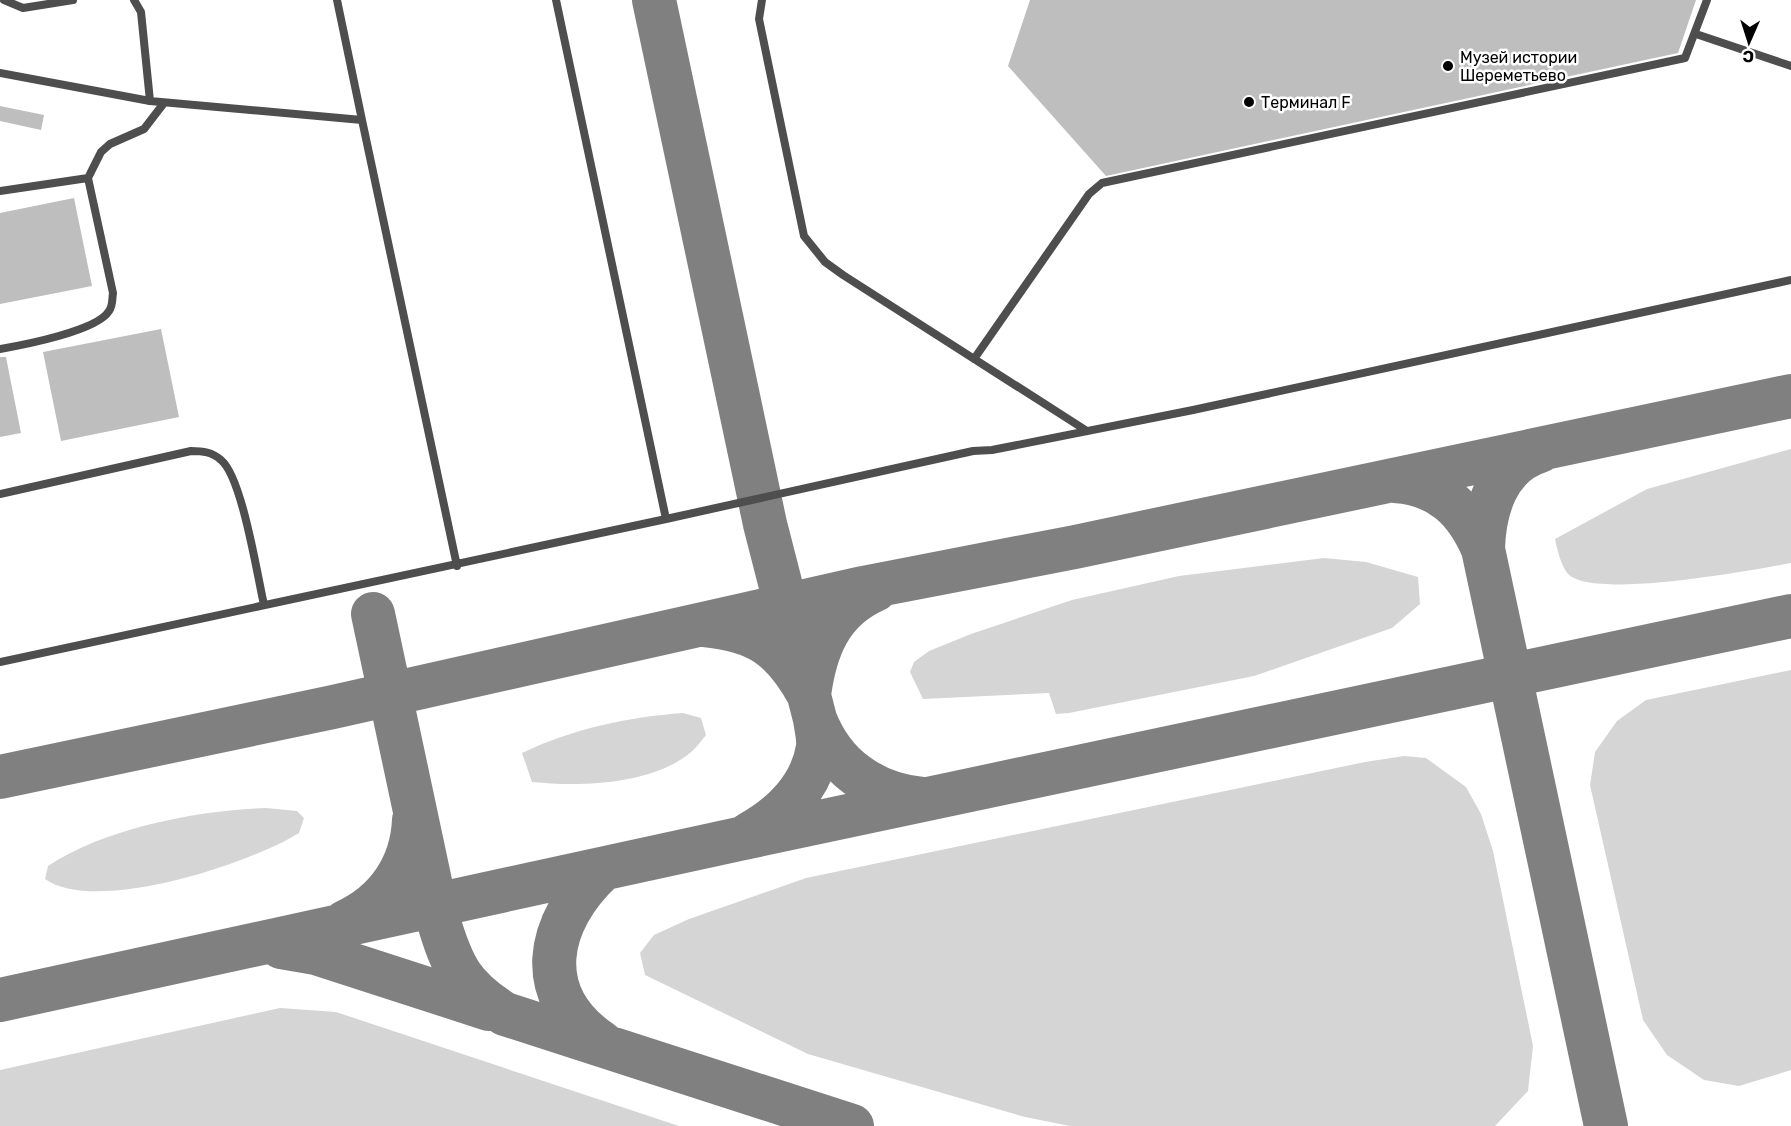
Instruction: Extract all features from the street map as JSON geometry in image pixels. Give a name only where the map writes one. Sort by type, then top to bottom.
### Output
[{"type":"lane","points":[[4,0],[23,8],[73,0]]},
{"type":"lane","points":[[134,0],[141,12],[150,101]]},
{"type":"lane","points":[[337,0],[457,566]]},
{"type":"lane","points":[[556,0],[666,519]]},
{"type":"lane","points":[[762,0],[759,19],[804,236],[825,262],[843,275],[1087,431]]},
{"type":"lane","points":[[974,359],[1089,194],[1102,183],[1680,59],[1689,52],[1707,0]]},
{"type":"lane","points":[[1696,34],[1791,66]]},
{"type":"lane","points":[[0,73],[164,103],[362,120]]},
{"type":"lane","points":[[0,348],[42,341],[92,324],[104,317],[110,310],[113,293],[88,178],[100,152],[110,144],[144,129],[164,103]]},
{"type":"lane","points":[[0,192],[88,178]]},
{"type":"lane","points":[[0,662],[264,604],[457,566],[973,451],[992,450],[1087,431],[1791,280]]},
{"type":"lane","points":[[0,494],[191,452],[211,453],[223,460],[236,483],[264,604]]},
{"type":"shaded area","points":[[1791,449],[1791,563],[1711,576],[1640,584],[1583,581],[1568,574],[1563,567],[1555,539],[1647,489]]},
{"type":"shaded area","points":[[1324,558],[1366,562],[1418,577],[1420,604],[1392,628],[1254,676],[1069,713],[1056,714],[1049,693],[923,699],[910,672],[914,662],[929,651],[971,634],[1072,600],[1179,576]]},
{"type":"shaded area","points":[[1791,670],[1791,1070],[1739,1086],[1704,1080],[1667,1055],[1643,1020],[1590,785],[1595,752],[1617,721],[1646,700]]},
{"type":"shaded area","points":[[683,713],[701,718],[706,735],[692,751],[674,764],[635,778],[614,781],[571,784],[532,782],[522,753],[580,731],[621,721]]},
{"type":"shaded area","points":[[1404,756],[1426,758],[1466,787],[1481,814],[1493,851],[1533,1046],[1528,1091],[1495,1126],[1070,1126],[1025,1117],[808,1054],[645,975],[640,953],[654,935],[689,919],[806,878],[1365,762]]},
{"type":"shaded area","points":[[266,808],[297,811],[304,818],[299,833],[276,845],[210,871],[135,888],[99,891],[69,889],[45,879],[48,866],[96,841],[124,831],[182,817]]},
{"type":"shaded area","points":[[280,1008],[336,1012],[679,1126],[0,1126],[0,1070]]},
{"type":"building","name":"Терминал F","points":[[1030,0],[1696,0],[1678,53],[1106,176],[1008,66]]},
{"type":"building","points":[[0,106],[44,115],[41,130],[0,121]]},
{"type":"building","points":[[74,198],[92,286],[0,304],[0,213]]},
{"type":"building","points":[[161,329],[179,417],[61,441],[43,352]]},
{"type":"building","points":[[0,357],[6,357],[21,433],[0,437]]},
{"type":"taxiway","points":[[654,0],[765,524],[815,719],[832,751],[856,775],[887,791],[922,799]]},
{"type":"taxiway","points":[[0,777],[333,707],[863,588],[1075,547],[1791,396]]},
{"type":"taxiway","points":[[1395,481],[1425,487],[1450,501],[1468,522],[1483,549],[1490,504],[1503,477],[1525,457],[1540,451]]},
{"type":"taxiway","points":[[1483,549],[1606,1126]]},
{"type":"taxiway","points":[[704,625],[740,631],[767,644],[789,665],[809,695],[816,662],[827,633],[847,608],[859,598],[875,590]]},
{"type":"taxiway","points":[[373,614],[438,919],[454,963],[478,995],[505,1014],[852,1126]]},
{"type":"taxiway","points":[[0,1000],[739,839],[1791,616]]},
{"type":"taxiway","points":[[749,834],[784,809],[794,799],[809,775],[818,747],[815,719]]},
{"type":"taxiway","points":[[345,922],[373,905],[394,881],[408,853],[414,820]]},
{"type":"taxiway","points":[[602,870],[583,890],[568,912],[559,935],[554,958],[556,981],[564,1003],[579,1024],[602,1043]]},
{"type":"taxiway","points":[[281,947],[316,953],[489,1009]]},
{"type":"place","name":"Музей истории Шереметьево","points":[[1448,66]]},
{"type":"place","name":"Терминал F","points":[[1249,102]]}]
